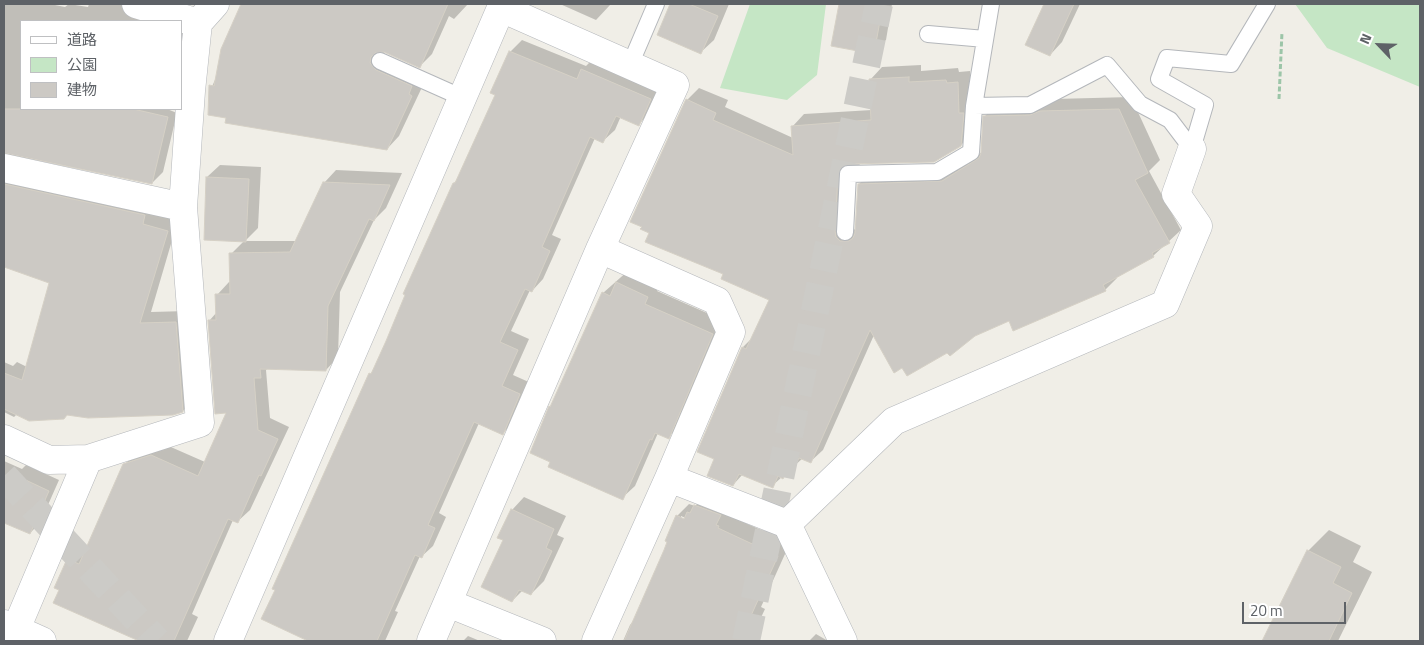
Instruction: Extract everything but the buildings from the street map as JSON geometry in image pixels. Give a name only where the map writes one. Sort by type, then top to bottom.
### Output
[{"type":"street","points":[[4,439],[49,460],[88,459],[200,423],[183,207],[191,90],[207,13],[136,4]]},
{"type":"street","points":[[230,641],[502,8],[676,85],[600,249],[432,641]]},
{"type":"street","points":[[787,524],[894,421],[1165,304],[1198,226],[1176,194],[1192,150]]},
{"type":"street","points":[[4,168],[183,207]]},
{"type":"street","points":[[596,641],[669,478],[731,332],[717,301],[600,249]]},
{"type":"street","points":[[42,641],[10,632],[88,459]]},
{"type":"street","points":[[669,478],[787,524],[843,641]]},
{"type":"street","points":[[448,604],[542,641]]},
{"type":"lane","points":[[630,65],[656,4]]},
{"type":"lane","points":[[845,232],[848,174],[937,172],[971,152],[974,106],[991,4]]},
{"type":"lane","points":[[1192,150],[1205,105],[1159,79],[1167,58],[1230,64],[1267,4]]},
{"type":"lane","points":[[928,34],[985,38]]},
{"type":"lane","points":[[380,61],[463,98]]},
{"type":"lane","points":[[974,106],[1030,105],[1106,65],[1140,104],[1170,120],[1192,150]]},
{"type":"path","points":[[1279,99],[1283,27]]},
{"type":"green space","points":[[750,4],[826,4],[817,75],[787,100],[720,88]]},
{"type":"green space","points":[[1295,4],[1420,4],[1420,87],[1327,48]]},
{"type":"tunnel","points":[[746,641],[879,4]]},
{"type":"tunnel","points":[[4,476],[157,641]]}]
